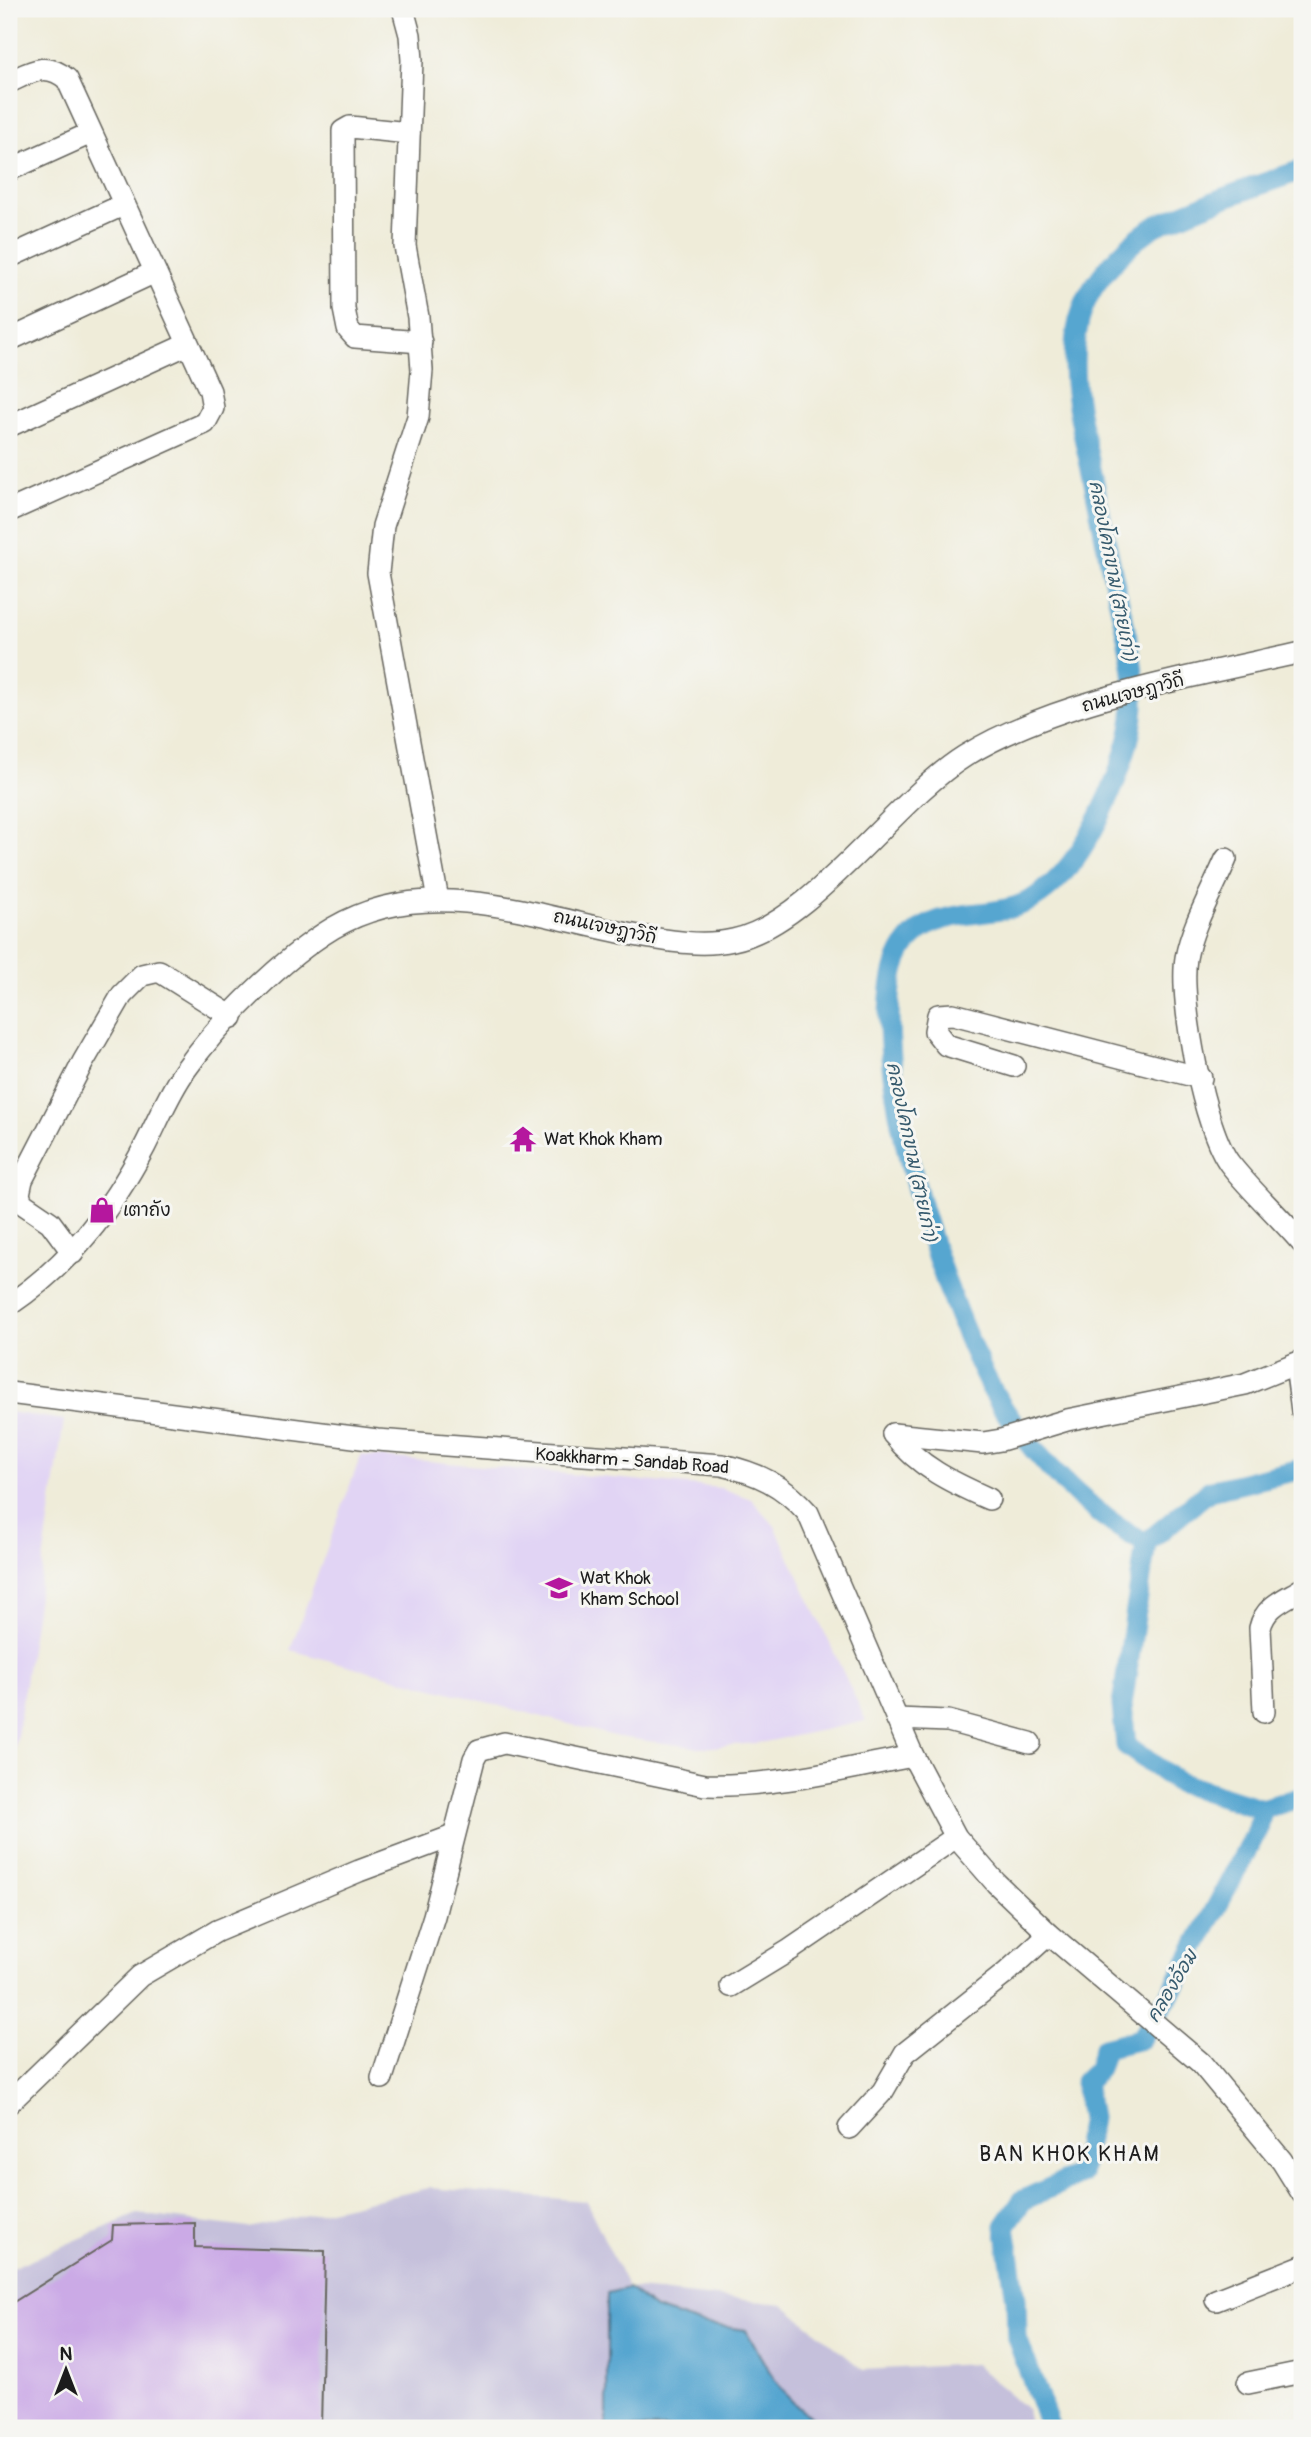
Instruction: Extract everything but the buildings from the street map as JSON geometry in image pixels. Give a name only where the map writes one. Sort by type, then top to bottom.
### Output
[{"type":"street","points":[[403,9],[410,35],[412,60],[405,246],[421,342],[418,416],[383,526],[378,573],[438,900]]},
{"type":"street","points":[[9,82],[40,68],[55,69],[66,79],[213,399],[211,417],[205,423],[9,510]]},
{"type":"street","points":[[409,133],[350,127],[343,131],[344,309],[348,329],[355,337],[421,342]]},
{"type":"street","points":[[9,170],[91,133]]},
{"type":"street","points":[[9,257],[123,205]]},
{"type":"street","points":[[9,340],[153,273]]},
{"type":"street","points":[[9,426],[188,344]]},
{"type":"street","name":"ถนนเจษฎาวิถี","points":[[9,1305],[73,1253],[117,1197],[184,1071],[232,1017],[298,953],[335,926],[375,911],[438,900],[508,906],[594,928],[656,939],[707,943],[734,940],[764,930],[794,910],[932,781],[965,756],[1027,726],[1072,709],[1201,674],[1302,652]]},
{"type":"street","points":[[1226,859],[1186,956],[1185,972],[1191,1028],[1216,1140],[1230,1164],[1302,1243]]},
{"type":"street","points":[[73,1253],[50,1222],[22,1203],[19,1194],[22,1180],[122,995],[142,975],[159,971],[232,1017]]},
{"type":"street","points":[[1014,1066],[946,1045],[935,1031],[939,1015],[953,1014],[1201,1078]]},
{"type":"street","points":[[989,1499],[936,1475],[909,1455],[893,1434],[983,1443],[1001,1440],[1067,1420],[1245,1384],[1299,1363],[1302,1411]]},
{"type":"street","name":"Koakkharm - Sandab Road","points":[[9,1393],[377,1440],[722,1465],[748,1471],[783,1488],[808,1513],[913,1756],[956,1837],[996,1883],[1049,1934],[1136,2005],[1209,2071],[1282,2161],[1302,2193]]},
{"type":"street","points":[[1264,1712],[1260,1628],[1263,1617],[1271,1607],[1302,1589]]},
{"type":"street","points":[[897,1719],[948,1721],[1030,1743]]},
{"type":"street","points":[[382,2078],[434,1916],[453,1836],[474,1759],[479,1750],[489,1744],[505,1743],[705,1785],[764,1784],[913,1756]]},
{"type":"street","points":[[9,2103],[140,1976],[216,1931],[359,1871],[453,1836]]},
{"type":"street","points":[[731,1986],[790,1950],[956,1837]]},
{"type":"street","points":[[849,2128],[883,2091],[905,2053],[1006,1973],[1049,1934]]},
{"type":"street","points":[[1216,2300],[1302,2266]]},
{"type":"street","points":[[1248,2383],[1302,2372]]},
{"type":"shaded area","points":[[9,1412],[64,1420],[15,1750],[9,1750]]},
{"type":"shaded area","name":"Wat Khok Kham School","points":[[361,1455],[721,1488],[751,1499],[775,1526],[866,1721],[765,1742],[701,1748],[618,1737],[290,1650]]},
{"type":"shaded area","points":[[429,2188],[586,2201],[628,2288],[783,2304],[863,2370],[975,2364],[1027,2410],[1031,2428],[9,2428],[9,2269],[137,2214],[249,2228]]},
{"type":"water","points":[[628,2288],[655,2309],[699,2323],[746,2330],[772,2376],[794,2404],[822,2423],[839,2428],[607,2428],[607,2293]]},
{"type":"waterway","name":"คลองโคกขาม (สายเก่า)","points":[[1146,1543],[1105,1518],[1048,1466],[1003,1408],[982,1369],[958,1314],[914,1178],[898,1107],[890,1042],[891,986],[905,946],[928,925],[955,916],[1014,907],[1036,897],[1055,882],[1088,838],[1112,788],[1128,742],[1134,703],[1132,665],[1080,420],[1074,375],[1077,330],[1088,297],[1094,286],[1130,245],[1160,223],[1302,170]]},
{"type":"waterway","points":[[1146,1543],[1209,1491],[1302,1469]]},
{"type":"waterway","name":"คลองโคกขาม (สายเก่า)","points":[[1146,1543],[1122,1705],[1126,1745],[1177,1782],[1262,1809],[1302,1797]]},
{"type":"waterway","name":"คลองอ้อม","points":[[1050,2428],[1017,2338],[1016,2299],[1005,2226],[1023,2200],[1081,2174],[1091,2118],[1085,2082],[1098,2069],[1104,2048],[1140,2039],[1171,1993],[1258,1829],[1262,1809]]},
{"type":"place","name":"Wat Khok Kham","points":[[523,1139]]},
{"type":"place","name":"เตาถัง","points":[[102,1210]]},
{"type":"place","name":"Wat Khok Kham School","points":[[559,1588]]},
{"type":"district","name":"BAN KHOK KHAM","points":[[1070,2154]]}]
